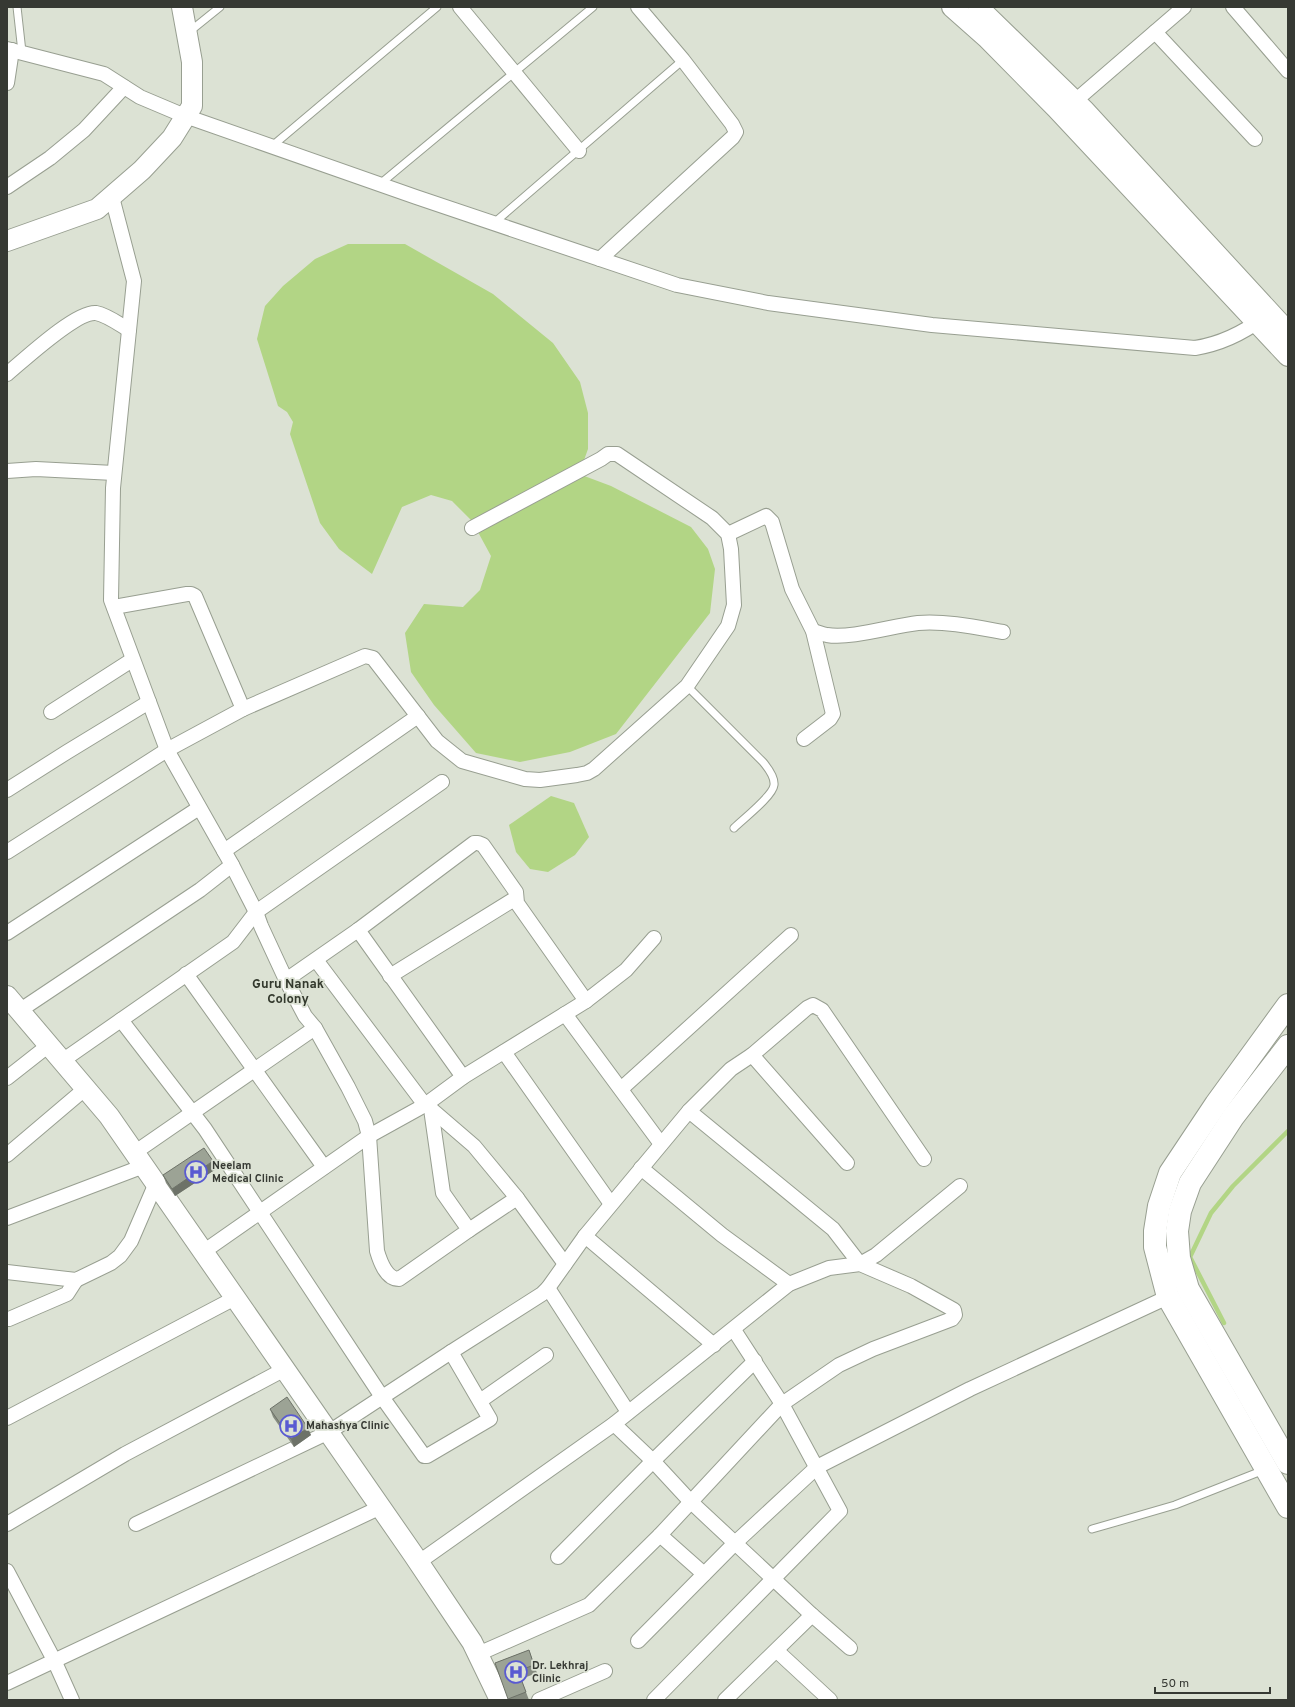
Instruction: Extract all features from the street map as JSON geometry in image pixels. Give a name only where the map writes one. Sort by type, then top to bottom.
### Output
[{"type":"highway","points":[[1288,1005],[1216,1104],[1170,1173],[1159,1206],[1155,1231],[1155,1247],[1168,1297],[1288,1507]]},
{"type":"highway","points":[[1287,1459],[1188,1289],[1179,1258],[1177,1231],[1180,1211],[1190,1183],[1234,1117],[1288,1046]]},
{"type":"main road","points":[[7,241],[97,209],[142,170],[172,138],[192,106],[192,62],[182,7]]},
{"type":"main road","points":[[952,7],[987,38],[1276,325]]},
{"type":"main road","points":[[978,7],[1075,102],[1276,325],[1288,356]]},
{"type":"main road","points":[[13,1004],[109,1116],[156,1183],[419,1562],[472,1642],[500,1700]]},
{"type":"street","points":[[460,7],[580,151]]},
{"type":"street","points":[[600,259],[735,134],[735,128],[732,124],[683,60],[638,7]]},
{"type":"street","points":[[1075,102],[1184,7]]},
{"type":"street","points":[[1233,7],[1288,71]]},
{"type":"street","points":[[1155,32],[1254,139]]},
{"type":"street","points":[[7,83],[14,50],[104,74],[140,97],[185,116],[494,224],[677,285],[768,303],[932,325],[1195,348],[1212,345],[1276,325]]},
{"type":"street","points":[[7,187],[50,158],[84,130],[124,87]]},
{"type":"street","points":[[112,196],[134,281],[114,473],[111,600],[132,660],[167,750],[232,865],[256,912],[260,926],[286,980],[305,1016],[314,1028],[348,1087],[365,1121],[369,1136],[377,1251],[382,1267],[393,1278],[399,1279],[517,1198]]},
{"type":"street","points":[[7,374],[58,332],[88,313],[96,313],[107,317],[129,330]]},
{"type":"street","points":[[7,852],[167,750],[243,709],[365,656],[373,658],[437,741],[462,761],[525,779],[540,780],[587,773],[687,686],[728,626],[734,605],[731,549],[728,534],[712,518],[617,454],[608,454],[472,528]]},
{"type":"street","points":[[7,471],[36,469],[114,473]]},
{"type":"street","points":[[728,534],[766,516],[770,518],[792,588],[813,631],[833,716],[804,739]]},
{"type":"street","points":[[114,607],[187,594],[195,596],[243,709]]},
{"type":"street","points":[[813,631],[828,635],[846,635],[906,625],[948,623],[1003,632]]},
{"type":"street","points":[[50,712],[132,660]]},
{"type":"street","points":[[7,790],[149,702]]},
{"type":"street","points":[[224,851],[418,716]]},
{"type":"street","points":[[62,1061],[233,942],[256,912],[442,782]]},
{"type":"street","points":[[7,933],[199,808]]},
{"type":"street","points":[[286,980],[358,930],[474,844],[478,843],[483,845],[516,892],[517,903],[586,1001]]},
{"type":"street","points":[[13,1004],[200,890],[232,865]]},
{"type":"street","points":[[390,976],[516,898]]},
{"type":"street","points":[[358,930],[463,1077]]},
{"type":"street","points":[[620,1089],[791,935]]},
{"type":"street","points":[[203,1252],[369,1136],[428,1107],[463,1077],[586,1001],[626,970],[654,938]]},
{"type":"street","points":[[316,960],[428,1107],[474,1146],[517,1198],[565,1264]]},
{"type":"street","points":[[186,974],[324,1167]]},
{"type":"street","points":[[136,1524],[329,1432],[542,1294],[548,1288],[585,1236],[689,1110],[731,1070],[752,1055],[813,1005],[822,1010],[924,1159]]},
{"type":"street","points":[[565,1014],[661,1144]]},
{"type":"street","points":[[122,1020],[193,1112],[382,1397],[425,1457],[489,1420],[490,1417],[451,1352]]},
{"type":"street","points":[[7,1218],[139,1159],[193,1112],[314,1028]]},
{"type":"street","points":[[7,1078],[49,1045]]},
{"type":"street","points":[[504,1052],[611,1204]]},
{"type":"street","points":[[752,1055],[847,1162]]},
{"type":"street","points":[[7,1155],[86,1088]]},
{"type":"street","points":[[428,1107],[443,1193],[469,1230]]},
{"type":"street","points":[[478,1654],[589,1605],[660,1535],[690,1501],[782,1404],[839,1365],[873,1349],[923,1331],[954,1317],[956,1313],[952,1307],[911,1286],[860,1264],[833,1229],[689,1110]]},
{"type":"street","points":[[641,1168],[722,1235],[789,1284]]},
{"type":"street","points":[[7,1272],[76,1280],[111,1264],[125,1250],[131,1241],[156,1183]]},
{"type":"street","points":[[419,1562],[614,1424],[734,1330],[789,1284],[829,1268],[860,1264],[876,1255],[960,1186]]},
{"type":"street","points":[[585,1236],[714,1345]]},
{"type":"street","points":[[8,1319],[67,1294],[76,1280]]},
{"type":"street","points":[[548,1288],[628,1412]]},
{"type":"street","points":[[638,1641],[735,1543],[817,1467],[970,1389],[1168,1297]]},
{"type":"street","points":[[7,1418],[235,1298]]},
{"type":"street","points":[[654,1700],[840,1511],[782,1404],[734,1330]]},
{"type":"street","points":[[480,1401],[546,1355]]},
{"type":"street","points":[[558,1557],[755,1361]]},
{"type":"street","points":[[7,1524],[125,1454],[285,1369]]},
{"type":"street","points":[[614,1424],[653,1461],[690,1501],[812,1616],[850,1648]]},
{"type":"street","points":[[1267,1471],[1287,1459]]},
{"type":"street","points":[[7,1683],[380,1507]]},
{"type":"street","points":[[660,1535],[704,1574]]},
{"type":"street","points":[[7,1571],[54,1660],[72,1700]]},
{"type":"street","points":[[731,1698],[812,1616]]},
{"type":"street","points":[[776,1651],[830,1700]]},
{"type":"street","points":[[539,1700],[605,1671]]},
{"type":"lane","points":[[14,50],[17,7]]},
{"type":"lane","points":[[187,33],[220,7]]},
{"type":"lane","points":[[271,147],[437,7]]},
{"type":"lane","points":[[379,184],[593,7]]},
{"type":"lane","points":[[494,224],[580,151],[683,60]]},
{"type":"lane","points":[[687,686],[764,762],[772,777],[774,784],[772,792],[734,828]]},
{"type":"lane","points":[[1092,1529],[1175,1505],[1267,1471]]},
{"type":"shaded area","points":[[348,244],[405,244],[493,294],[553,343],[580,382],[588,413],[588,449],[579,474],[611,486],[691,527],[708,549],[715,569],[710,613],[616,734],[570,752],[520,762],[476,753],[434,705],[411,672],[405,633],[424,604],[463,607],[480,590],[491,556],[472,521],[452,501],[431,495],[402,507],[372,574],[339,549],[320,523],[290,434],[293,422],[287,412],[278,406],[257,339],[265,306],[283,286],[315,259]]},
{"type":"shaded area","points":[[551,796],[574,803],[589,837],[575,855],[548,872],[530,869],[516,852],[509,825]]},
{"type":"building","points":[[204,1148],[213,1161],[172,1189],[163,1175]]},
{"type":"building","points":[[287,1397],[308,1428],[291,1439],[270,1409]]},
{"type":"building","points":[[529,1650],[534,1665],[518,1671],[526,1692],[508,1699],[495,1663]]},
{"type":"waterway","points":[[1224,1323],[1190,1257],[1211,1213],[1233,1186],[1288,1131]]},
{"type":"place","name":"Neelam Medical Clinic","points":[[196,1172]]},
{"type":"place","name":"Mahashya Clinic","points":[[291,1426]]},
{"type":"place","name":"Dr. Lekhraj Clinic","points":[[516,1672]]},
{"type":"district","name":"Guru Nanak Colony","points":[[288,992]]}]
